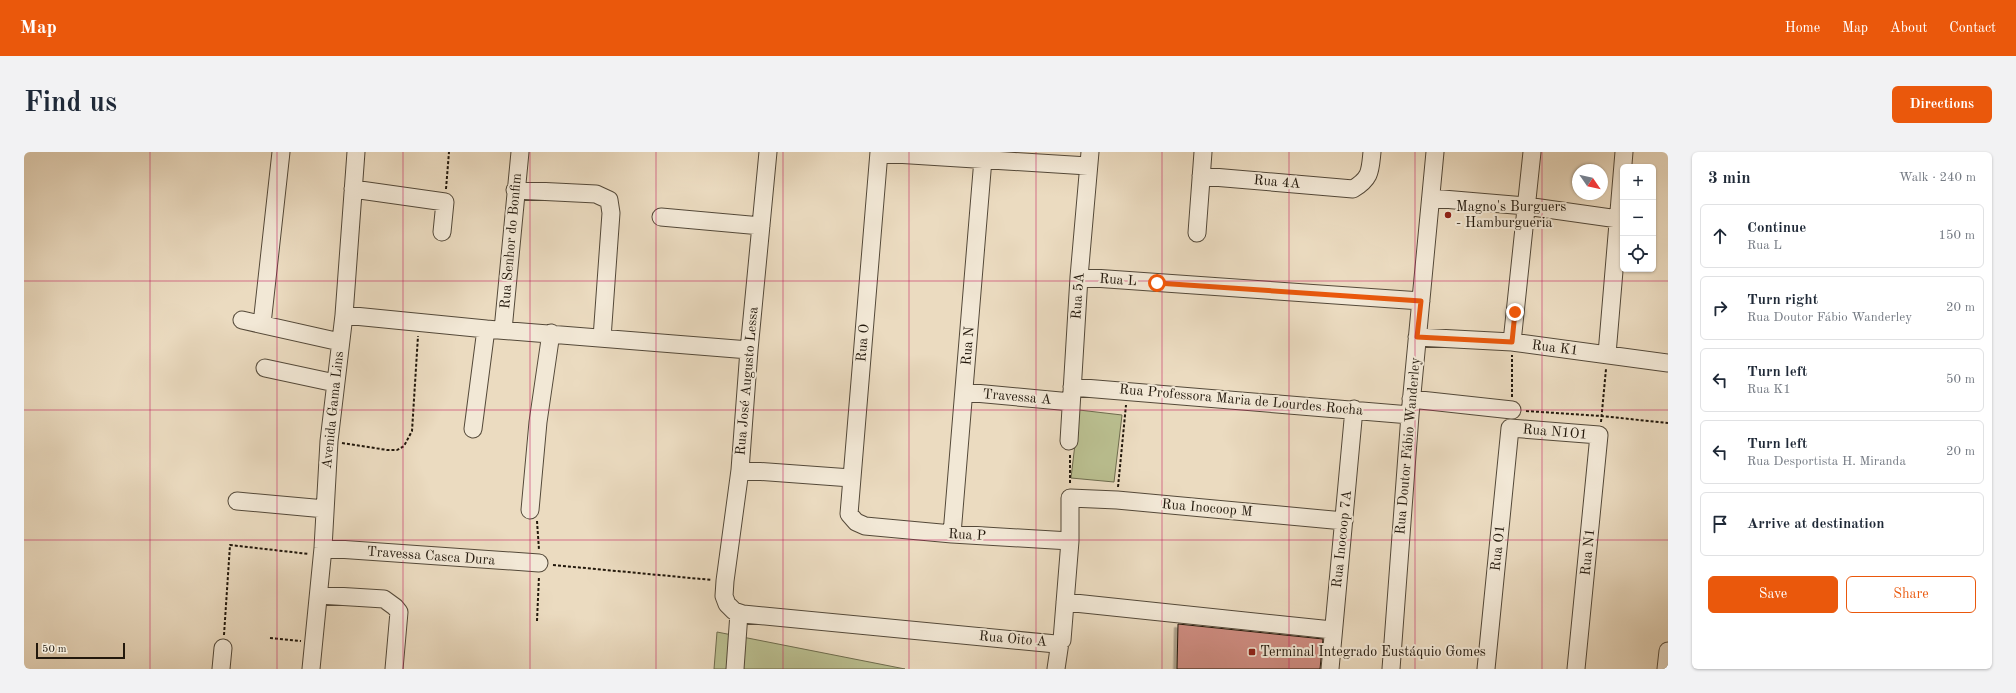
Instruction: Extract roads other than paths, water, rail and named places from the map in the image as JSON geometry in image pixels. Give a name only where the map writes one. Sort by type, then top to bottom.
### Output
[{"type":"street","points":[[262,324],[281,152]]},
{"type":"street","name":"Avenida Gama Lins","points":[[311,669],[319,595],[329,441],[344,315],[356,152]]},
{"type":"street","name":"Rua Senhor do Bonfim","points":[[503,330],[515,190],[520,152]]},
{"type":"street","name":"Rua José Augusto Lessa","points":[[735,610],[724,596],[725,581],[740,470],[749,350],[768,152]]},
{"type":"street","points":[[879,152],[983,159],[1089,159]]},
{"type":"street","name":"Rua O","points":[[865,526],[856,522],[849,514],[879,152]]},
{"type":"street","points":[[1197,233],[1203,152]]},
{"type":"street","name":"Rua 4A","points":[[1201,176],[1353,189],[1363,182],[1368,176],[1372,152]]},
{"type":"street","name":"Rua Doutor Fábio Wanderley","points":[[1391,669],[1411,407],[1435,152]]},
{"type":"street","points":[[1512,342],[1532,152]]},
{"type":"street","points":[[1607,354],[1624,152]]},
{"type":"street","name":"Rua N","points":[[952,534],[983,159]]},
{"type":"street","name":"Rua 5A","points":[[1069,440],[1079,278],[1089,159]]},
{"type":"street","points":[[353,189],[445,202],[442,232]]},
{"type":"street","points":[[515,190],[596,194],[608,200],[611,213],[602,338]]},
{"type":"street","points":[[1430,198],[1526,206],[1618,219]]},
{"type":"street","points":[[661,217],[761,226]]},
{"type":"street","name":"Rua L","points":[[1079,278],[1421,301]]},
{"type":"street","points":[[344,315],[486,329],[749,350]]},
{"type":"street","points":[[242,320],[340,342]]},
{"type":"street","points":[[473,429],[486,329]]},
{"type":"street","points":[[530,510],[538,422],[551,333]]},
{"type":"street","name":"Rua K1","points":[[1417,337],[1512,342],[1668,363]]},
{"type":"street","points":[[265,368],[335,383]]},
{"type":"street","name":"Rua Professora Maria de Lourdes Rocha","points":[[1072,394],[1128,391],[1354,409],[1411,407],[1512,410]]},
{"type":"street","name":"Travessa A","points":[[964,392],[1072,394]]},
{"type":"street","name":"Rua Inocoop 7A","points":[[1330,669],[1332,630],[1354,409]]},
{"type":"street","name":"Rua N1O1","points":[[1510,428],[1599,435]]},
{"type":"street","name":"Rua O1","points":[[1486,669],[1510,428]]},
{"type":"street","name":"Rua N1","points":[[1576,669],[1599,435]]},
{"type":"street","points":[[740,470],[851,478]]},
{"type":"street","name":"Rua Inocoop M","points":[[1070,540],[1070,498],[1117,500],[1344,521]]},
{"type":"street","points":[[237,501],[325,510]]},
{"type":"street","name":"Rua P","points":[[865,526],[952,534],[1070,540]]},
{"type":"street","name":"Rua Oito A","points":[[735,610],[1048,643],[1060,642],[1062,640],[1070,540]]},
{"type":"street","name":"Travessa Casca Dura","points":[[322,552],[539,563]]},
{"type":"street","points":[[319,595],[384,599],[395,606],[399,612],[394,669]]},
{"type":"street","points":[[1065,602],[1332,630]]},
{"type":"street","points":[[735,610],[735,669]]},
{"type":"street","points":[[1056,669],[1060,642]]},
{"type":"street","points":[[221,669],[223,648]]},
{"type":"street","points":[[1666,669],[1668,651]]},
{"type":"place","name":"Magno's Burguers - Hamburgueria","points":[[1448,215]]},
{"type":"place","name":"Terminal Integrado Eustáquio Gomes","points":[[1252,652]]}]
